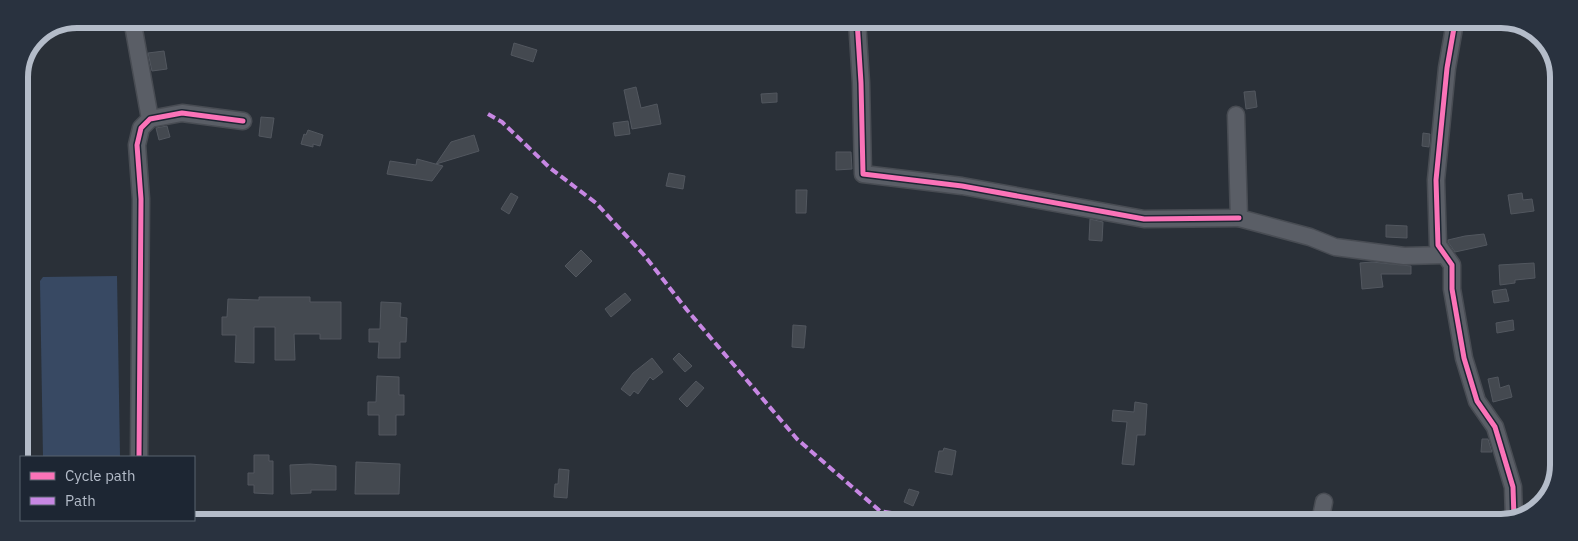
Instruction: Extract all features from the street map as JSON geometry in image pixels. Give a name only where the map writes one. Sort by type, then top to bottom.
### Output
[{"type":"street","points":[[134,28],[150,119]]},
{"type":"street","points":[[858,28],[863,174],[962,186],[1144,219],[1239,218],[1310,237],[1336,247],[1404,256],[1445,255]]},
{"type":"street","points":[[1454,28],[1447,68],[1436,180],[1438,245],[1452,265],[1452,290],[1464,358],[1477,401],[1495,427],[1513,487],[1514,512]]},
{"type":"street","points":[[139,456],[141,199],[137,145],[141,128],[150,119],[182,113],[243,121]]},
{"type":"street","points":[[1236,116],[1239,218]]},
{"type":"street","points":[[1322,514],[1324,502]]},
{"type":"water","points":[[117,276],[120,456],[43,456],[40,281],[43,277]]},
{"type":"building","points":[[514,43],[537,50],[533,62],[511,55]]},
{"type":"building","points":[[164,51],[167,69],[152,71],[148,53]]},
{"type":"building","points":[[636,87],[641,108],[657,104],[661,124],[632,129],[624,90]]},
{"type":"building","points":[[1255,91],[1257,107],[1246,109],[1244,92]]},
{"type":"building","points":[[777,93],[777,102],[762,103],[761,94]]},
{"type":"building","points":[[261,117],[274,118],[271,138],[259,136]]},
{"type":"building","points":[[628,121],[630,134],[615,136],[613,123]]},
{"type":"building","points":[[167,126],[170,137],[159,140],[156,128]]},
{"type":"building","points":[[308,130],[323,135],[320,146],[313,144],[313,147],[301,144],[304,134],[306,135]]},
{"type":"building","points":[[1423,133],[1430,134],[1429,147],[1422,146]]},
{"type":"building","points":[[474,135],[479,151],[436,164],[451,142]]},
{"type":"building","points":[[836,152],[851,152],[852,169],[836,170]]},
{"type":"building","points":[[417,159],[443,166],[432,181],[387,174],[390,161],[416,165]]},
{"type":"building","points":[[669,173],[685,176],[683,189],[666,186]]},
{"type":"building","points":[[796,190],[807,190],[806,213],[796,213]]},
{"type":"building","points":[[511,193],[518,197],[509,214],[501,209]]},
{"type":"building","points":[[1522,193],[1523,200],[1532,199],[1534,211],[1511,214],[1508,195]]},
{"type":"building","points":[[1090,219],[1103,222],[1102,241],[1089,240]]},
{"type":"building","points":[[1386,225],[1407,226],[1407,238],[1386,237]]},
{"type":"building","points":[[1484,234],[1487,245],[1455,252],[1448,242],[1448,240],[1465,236]]},
{"type":"building","points":[[581,250],[592,261],[576,277],[565,266]]},
{"type":"building","points":[[1372,262],[1411,266],[1411,274],[1381,274],[1383,287],[1362,289],[1360,263]]},
{"type":"building","points":[[1534,263],[1535,278],[1515,280],[1515,283],[1500,285],[1499,265]]},
{"type":"building","points":[[1506,289],[1509,301],[1494,303],[1492,291]]},
{"type":"building","points":[[625,293],[631,300],[611,317],[605,309]]},
{"type":"building","points":[[259,297],[310,297],[310,302],[341,302],[341,339],[320,339],[320,334],[294,334],[295,360],[275,360],[275,327],[254,327],[254,363],[235,362],[236,335],[222,335],[222,317],[227,317],[228,299],[259,300]]},
{"type":"building","points":[[381,302],[401,303],[400,317],[407,318],[406,342],[400,342],[400,358],[378,358],[379,342],[369,342],[369,329],[380,329]]},
{"type":"building","points":[[1513,320],[1514,330],[1497,333],[1496,323]]},
{"type":"building","points":[[793,325],[806,326],[804,348],[792,347]]},
{"type":"building","points":[[679,353],[692,366],[685,372],[673,359]]},
{"type":"building","points":[[652,358],[663,372],[653,380],[650,377],[638,394],[634,391],[630,396],[621,389],[633,373]]},
{"type":"building","points":[[377,376],[399,377],[399,395],[404,395],[404,415],[396,415],[396,435],[379,435],[379,415],[368,415],[368,402],[376,402]]},
{"type":"building","points":[[1498,377],[1500,388],[1509,385],[1512,397],[1493,402],[1488,379]]},
{"type":"building","points":[[696,381],[704,388],[687,407],[679,399]]},
{"type":"building","points":[[1135,402],[1147,404],[1145,435],[1137,435],[1134,465],[1122,464],[1127,422],[1112,421],[1113,410],[1134,412]]},
{"type":"building","points":[[1482,439],[1488,439],[1492,452],[1481,452]]},
{"type":"building","points":[[944,448],[956,451],[952,475],[935,472],[939,451],[943,451]]},
{"type":"building","points":[[254,455],[269,455],[269,461],[273,461],[273,494],[254,493],[254,485],[248,485],[248,473],[254,473]]},
{"type":"building","points":[[356,462],[400,464],[399,494],[355,494]]},
{"type":"building","points":[[290,465],[336,466],[336,490],[311,490],[311,493],[291,494]]},
{"type":"building","points":[[559,469],[569,470],[567,498],[554,497],[555,484],[558,484]]},
{"type":"building","points":[[909,489],[919,492],[913,506],[904,502]]},
{"type":"marked path","points":[[488,114],[502,122],[550,168],[596,203],[644,255],[687,310],[797,439],[880,511],[896,514]]},
{"type":"cycle path","points":[[858,28],[863,174],[962,186],[1144,219],[1239,218]]},
{"type":"cycle path","points":[[1454,28],[1447,68],[1436,180],[1438,245],[1452,265],[1452,289],[1464,358],[1477,401],[1495,427],[1513,487],[1514,512]]},
{"type":"cycle path","points":[[139,456],[141,199],[137,145],[141,128],[150,119],[182,113],[243,121]]}]
